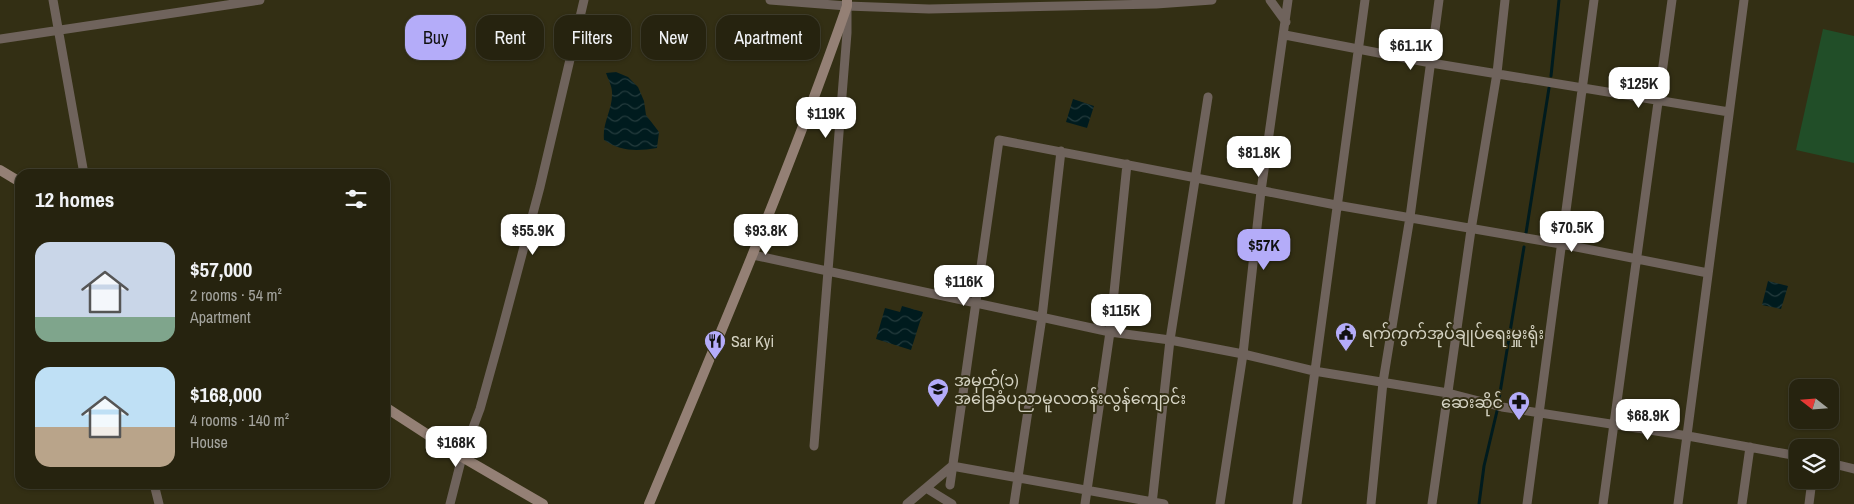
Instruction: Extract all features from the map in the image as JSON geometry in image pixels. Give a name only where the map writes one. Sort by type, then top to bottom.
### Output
[{"type":"main road","points":[[650,504],[754,255],[847,3]]},
{"type":"main road","points":[[0,170],[15,179]]},
{"type":"main road","points":[[390,410],[462,457],[543,504]]},
{"type":"street","points":[[53,0],[83,169]]},
{"type":"street","points":[[186,0],[188,10]]},
{"type":"street","points":[[0,39],[230,2],[260,0]]},
{"type":"street","points":[[450,504],[462,457],[480,409],[540,187],[584,0]]},
{"type":"street","points":[[770,0],[929,4],[1212,0]]},
{"type":"street","points":[[1270,0],[1286,22]]},
{"type":"street","points":[[1220,504],[1243,354],[1262,191],[1285,35],[1288,0]]},
{"type":"street","points":[[1297,504],[1365,0]]},
{"type":"street","points":[[1371,504],[1383,382],[1410,218],[1439,0]]},
{"type":"street","points":[[1432,504],[1471,230],[1497,72],[1505,0]]},
{"type":"street","points":[[1527,504],[1594,0]]},
{"type":"street","points":[[1603,504],[1672,0]]},
{"type":"street","points":[[1678,504],[1744,0]]},
{"type":"street","points":[[814,446],[847,33],[847,3]]},
{"type":"street","points":[[1285,35],[1432,63],[1497,72],[1729,112]]},
{"type":"street","points":[[1152,503],[1170,340],[1208,97]]},
{"type":"street","points":[[950,485],[977,302],[997,141],[1000,139],[1262,191],[1471,230],[1561,244],[1708,273]]},
{"type":"street","points":[[1014,504],[1042,317],[1061,151]]},
{"type":"street","points":[[1085,504],[1110,332],[1126,164]]},
{"type":"street","points":[[754,255],[1110,332],[1170,340],[1243,354],[1314,371],[1448,393],[1502,407],[1688,436],[1789,454]]},
{"type":"street","points":[[1742,504],[1750,447]]},
{"type":"street","points":[[1839,465],[1854,469]]},
{"type":"street","points":[[906,504],[952,466],[1164,504]]},
{"type":"street","points":[[926,488],[952,504]]},
{"type":"street","points":[[156,489],[160,504]]},
{"type":"street","points":[[1809,504],[1811,489]]},
{"type":"green space","points":[[1823,29],[1854,36],[1854,163],[1796,150]]},
{"type":"water","points":[[616,72],[628,77],[638,87],[644,101],[646,115],[659,132],[657,148],[643,150],[623,149],[604,140],[612,98],[611,87],[606,73]]},
{"type":"water","points":[[1073,99],[1094,106],[1087,128],[1066,122]]},
{"type":"water","points":[[1768,281],[1788,286],[1781,309],[1762,305]]},
{"type":"water","points":[[902,306],[923,312],[911,350],[876,339],[885,308],[900,312]]},
{"type":"waterway","points":[[1551,76],[1559,0]]},
{"type":"waterway","points":[[1526,233],[1549,88]]},
{"type":"waterway","points":[[1479,504],[1484,466],[1497,411],[1524,247]]},
{"type":"place","name":"ရက်ကွက်အုပ်ချုပ်ရေးမှူးရုံး","points":[[1346,352]]},
{"type":"place","name":"Sar Kyi","points":[[715,360]]},
{"type":"place","name":"အမှတ်(၁) အခြေခံပညာမူလတန်းလွန်ကျောင်း","points":[[938,408]]},
{"type":"place","name":"ဆေးဆိုင်","points":[[1519,421]]}]
